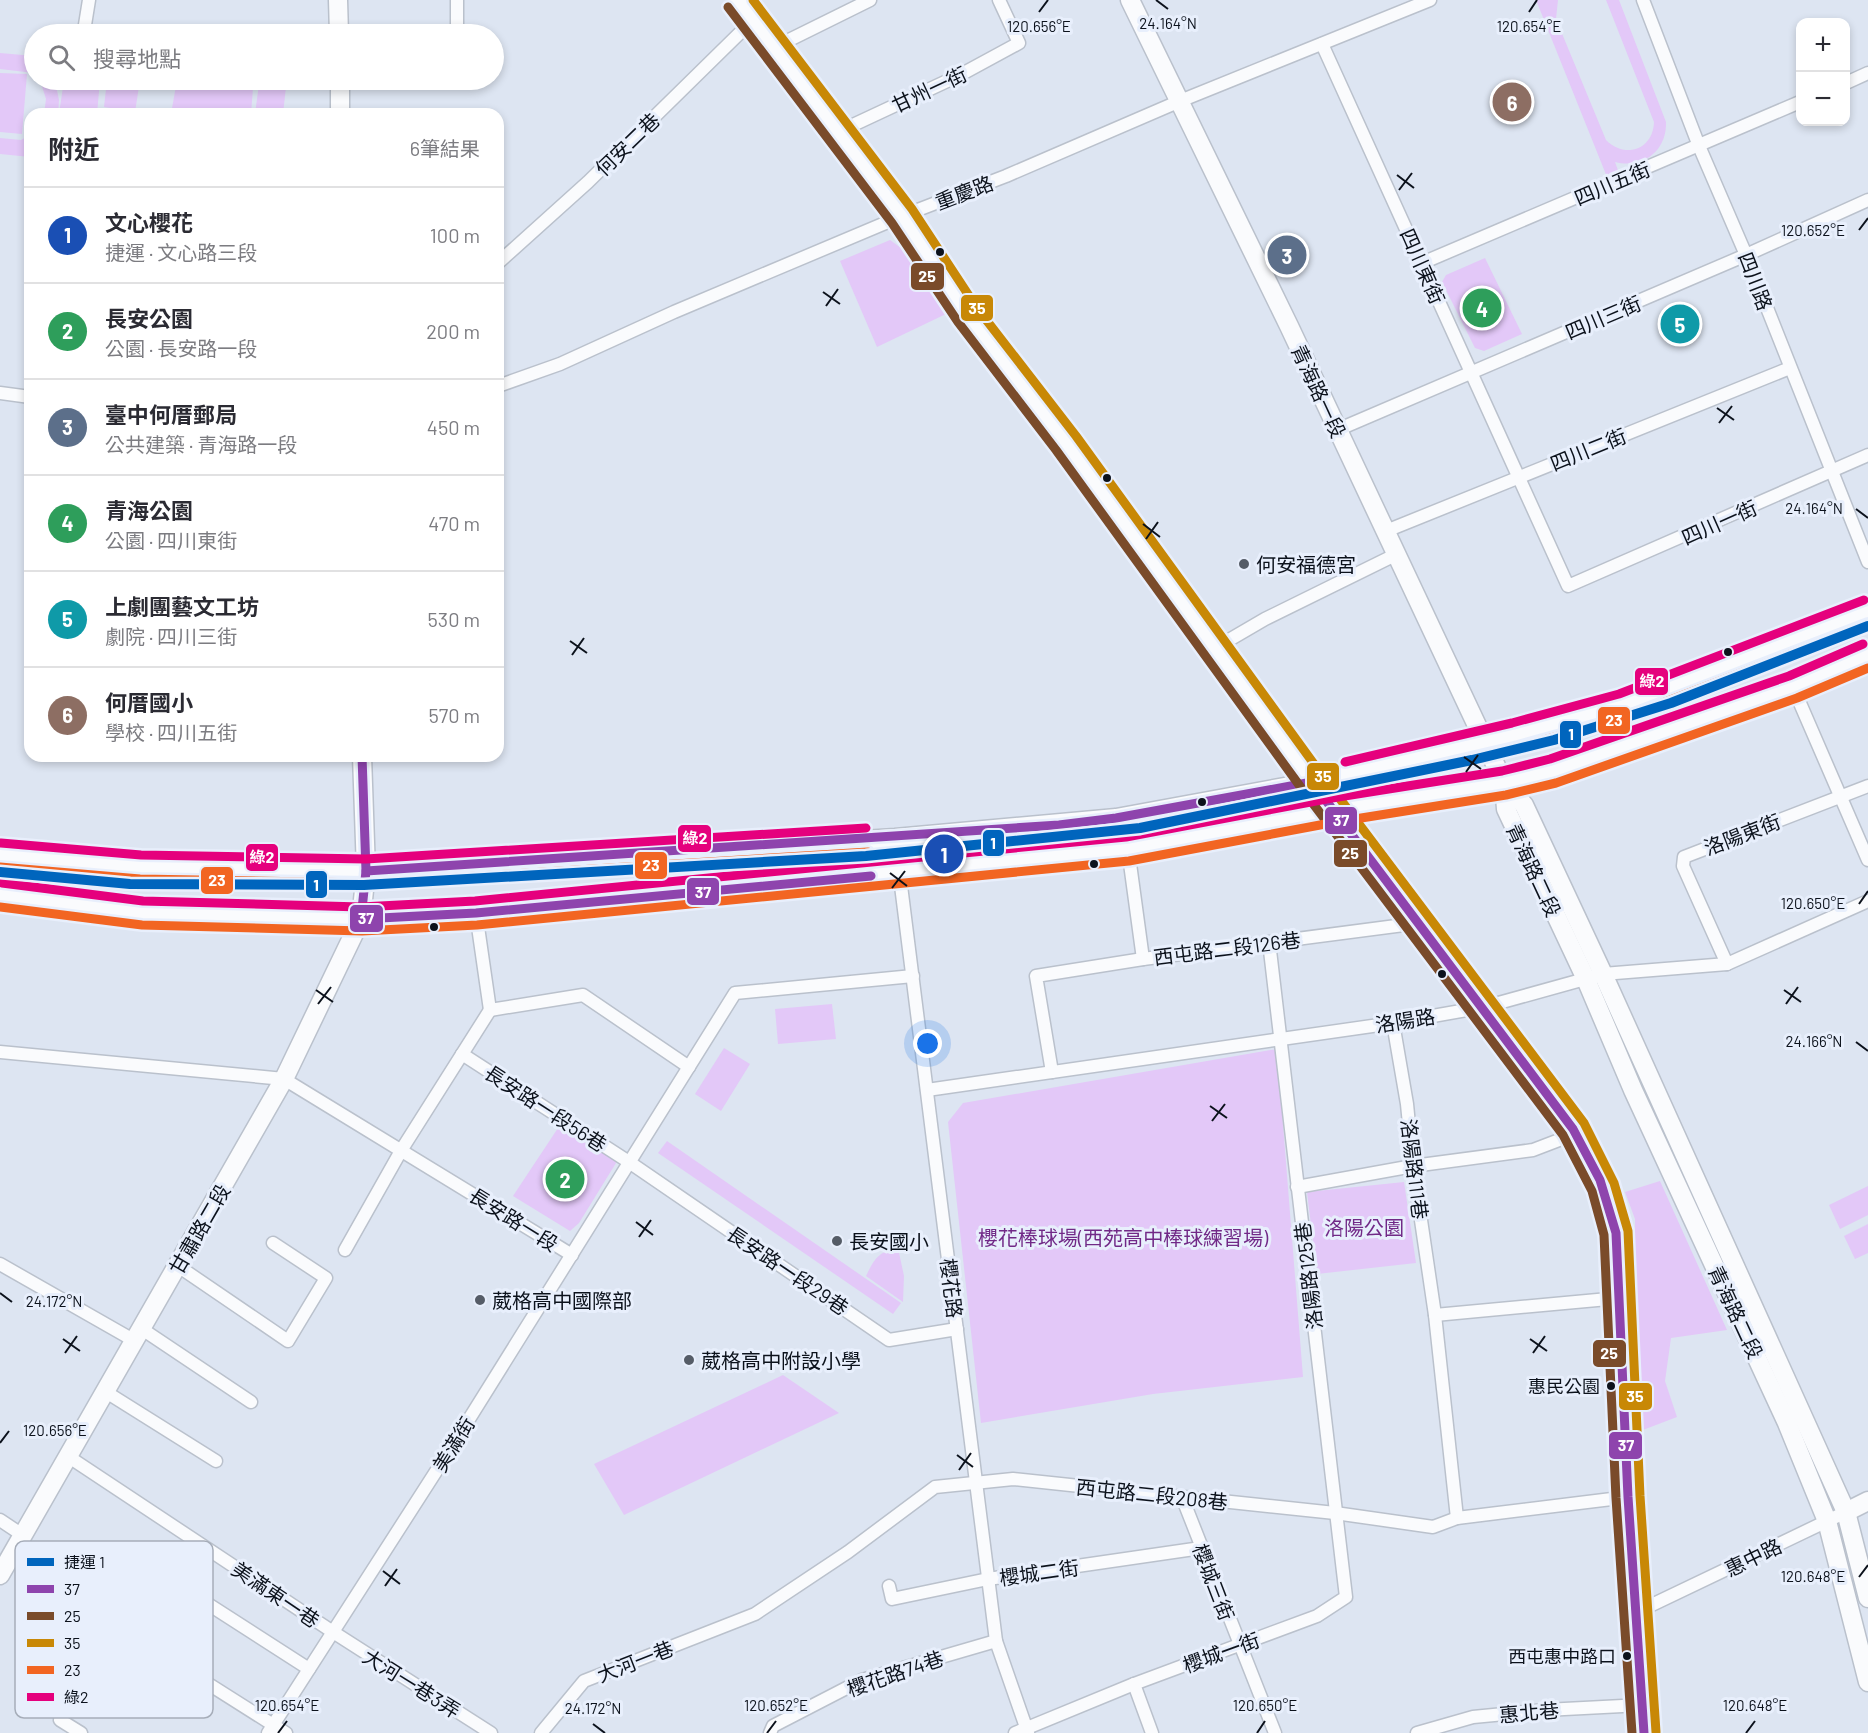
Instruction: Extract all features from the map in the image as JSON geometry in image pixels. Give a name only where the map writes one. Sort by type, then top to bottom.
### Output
[{"type":"main road","points":[[338,0],[339,24]]},
{"type":"main road","points":[[738,0],[902,216],[967,315],[1066,442],[1217,647],[1312,782],[1484,1007],[1573,1129],[1591,1161],[1613,1217],[1628,1497],[1644,1733]]},
{"type":"main road","name":"青海路一段","points":[[1130,0],[1487,742],[1504,783]]},
{"type":"main road","points":[[340,90],[340,108]]},
{"type":"main road","points":[[0,855],[140,867],[366,871],[895,838],[1116,818],[1312,782],[1487,742],[1623,705],[1868,611]]},
{"type":"main road","points":[[0,895],[142,913],[361,919],[476,913],[1128,849],[1334,810],[1504,783],[1552,771],[1793,687],[1868,655]]},
{"type":"main road","name":"甘肅路二段","points":[[21,1541],[284,1079],[361,919],[366,871],[362,762]]},
{"type":"main road","name":"青海路二段","points":[[1504,783],[1506,809],[1594,975],[1846,1512],[1868,1598]]},
{"type":"main road","name":"青海路二段","points":[[1594,975],[1633,1090],[1787,1423],[1827,1521],[1868,1682]]},
{"type":"main road","name":"惠中路","points":[[1846,1512],[1868,1501]]},
{"type":"main road","name":"甘肅路二段","points":[[0,1575],[15,1551]]},
{"type":"street","points":[[85,24],[89,0]]},
{"type":"street","points":[[457,0],[457,24]]},
{"type":"street","points":[[774,47],[870,0]]},
{"type":"street","name":"甘州一街","points":[[838,132],[960,75],[1019,43],[999,0]]},
{"type":"street","name":"重慶路","points":[[504,384],[560,364],[674,312],[902,216],[1006,176],[1180,101],[1430,0]]},
{"type":"street","name":"四川路","points":[[1643,0],[1699,146],[1746,255],[1868,562]]},
{"type":"street","name":"何安二巷","points":[[504,258],[588,182],[753,21]]},
{"type":"street","name":"四川東街","points":[[1322,44],[1568,586]]},
{"type":"street","points":[[1850,81],[1868,73]]},
{"type":"street","name":"四川五街","points":[[1422,263],[1796,104]]},
{"type":"street","name":"四川三街","points":[[1337,430],[1746,255],[1868,200]]},
{"type":"street","name":"四川二街","points":[[1386,531],[1790,368]]},
{"type":"street","points":[[0,393],[24,396]]},
{"type":"street","name":"四川一街","points":[[1568,586],[1868,455]]},
{"type":"street","points":[[1217,647],[1265,619],[1397,554]]},
{"type":"street","points":[[1793,687],[1868,860]]},
{"type":"street","points":[[1841,796],[1868,786]]},
{"type":"street","name":"洛陽東街","points":[[1727,964],[1683,866],[1684,857],[1841,796]]},
{"type":"street","name":"櫻花路","points":[[895,838],[996,1641],[1023,1731]]},
{"type":"street","points":[[1128,849],[1143,958]]},
{"type":"street","name":"洛陽路","points":[[927,1090],[1393,1023],[1484,1007],[1594,975],[1727,964],[1868,901]]},
{"type":"street","points":[[345,1250],[402,1149],[490,1010],[476,913]]},
{"type":"street","name":"西屯路二段126巷","points":[[1052,1072],[1036,976],[1143,958],[1419,923]]},
{"type":"street","name":"洛陽路125巷","points":[[1269,942],[1335,1513]]},
{"type":"street","name":"長安路一段","points":[[0,1052],[284,1079],[402,1149],[572,1255],[735,993],[913,976]]},
{"type":"street","points":[[490,1010],[584,995],[689,1067]]},
{"type":"street","name":"洛陽路111巷","points":[[1393,1023],[1407,1104],[1413,1166],[1435,1315],[1457,1518]]},
{"type":"street","name":"長安路一段56巷","points":[[462,1054],[629,1162]]},
{"type":"street","points":[[1297,1187],[1413,1166],[1533,1150],[1568,1137],[1573,1129]]},
{"type":"street","name":"長安路一段29巷","points":[[629,1162],[889,1340],[957,1329]]},
{"type":"street","points":[[178,1266],[288,1341],[326,1278],[273,1242]]},
{"type":"street","name":"美滿街","points":[[271,1729],[572,1255]]},
{"type":"street","points":[[0,1264],[138,1335],[250,1402]]},
{"type":"street","points":[[1435,1315],[1619,1298]]},
{"type":"street","points":[[106,1392],[216,1461]]},
{"type":"street","name":"美滿東一巷","points":[[69,1457],[196,1541]]},
{"type":"street","name":"西屯路二段208巷","points":[[716,1631],[755,1614],[848,1552],[935,1487],[1013,1479],[1335,1513],[1433,1527],[1457,1518],[1628,1497]]},
{"type":"street","name":"櫻城三街","points":[[1182,1497],[1238,1645],[1275,1733]]},
{"type":"street","name":"惠中路","points":[[1637,1612],[1846,1512]]},
{"type":"street","name":"櫻城一街","points":[[1023,1731],[1134,1684],[1317,1616],[1346,1597],[1335,1513]]},
{"type":"street","points":[[0,1520],[24,1536]]},
{"type":"street","name":"櫻城二街","points":[[889,1586],[892,1599],[988,1579],[1201,1548]]},
{"type":"street","name":"美滿東一巷","points":[[213,1552],[333,1632]]},
{"type":"street","points":[[213,1607],[309,1668]]},
{"type":"street","name":"大河一巷","points":[[541,1733],[584,1681],[716,1631]]},
{"type":"street","name":"大河一巷3弄","points":[[333,1632],[491,1733]]},
{"type":"street","name":"櫻花路74巷","points":[[770,1733],[773,1726],[861,1680],[996,1641]]},
{"type":"street","points":[[1134,1684],[1152,1733]]},
{"type":"street","points":[[213,1690],[271,1729],[286,1733]]},
{"type":"street","name":"惠北巷","points":[[1418,1733],[1473,1717],[1545,1710],[1642,1705]]},
{"type":"street","points":[[60,1720],[81,1733]]},
{"type":"green space","points":[[1536,0],[1558,0],[1556,19],[1606,140],[1613,146],[1629,150],[1637,149],[1649,139],[1654,122],[1606,0],[1619,0],[1666,122],[1662,141],[1651,156],[1635,163],[1615,162],[1619,173],[1607,177]]},
{"type":"green space","points":[[0,53],[24,55],[24,72],[0,69]]},
{"type":"green space","points":[[0,73],[24,74],[26,90],[22,134],[0,132]]},
{"type":"green space","points":[[43,90],[57,90],[58,108],[45,108],[46,99]]},
{"type":"green space","points":[[63,90],[99,90],[98,108],[60,108]]},
{"type":"green space","points":[[106,90],[138,90],[136,108],[104,107]]},
{"type":"green space","points":[[175,90],[253,90],[251,108],[172,108]]},
{"type":"green space","points":[[258,90],[286,90],[284,108],[256,108]]},
{"type":"green space","points":[[0,138],[24,138],[24,156],[0,154]]},
{"type":"green space","points":[[890,240],[901,248],[946,314],[877,347],[840,261]]},
{"type":"green space","points":[[1485,258],[1522,334],[1484,351],[1475,348],[1442,282],[1446,275]]},
{"type":"green space","points":[[832,1004],[836,1039],[778,1044],[775,1009]]},
{"type":"green space","points":[[724,1048],[750,1064],[721,1111],[695,1094]]},
{"type":"green space","name":"櫻花棒球場(西苑高中棒球練習場)","points":[[1277,1049],[1303,1377],[1153,1394],[981,1423],[948,1122],[963,1103]]},
{"type":"green space","points":[[562,1122],[613,1150],[616,1163],[579,1223],[570,1231],[513,1196]]},
{"type":"green space","points":[[667,1141],[901,1303],[893,1314],[658,1153]]},
{"type":"green space","name":"惠民公園","points":[[1660,1181],[1727,1330],[1671,1338],[1665,1381],[1677,1417],[1635,1433],[1635,1219],[1625,1192]]},
{"type":"green space","name":"洛陽公園","points":[[1404,1182],[1416,1263],[1317,1274],[1307,1192]]},
{"type":"green space","points":[[1868,1186],[1868,1215],[1840,1229],[1829,1205]]},
{"type":"green space","points":[[1868,1224],[1868,1253],[1855,1259],[1844,1236]]},
{"type":"green space","points":[[898,1248],[904,1276],[903,1302],[866,1276],[878,1257],[886,1251]]},
{"type":"green space","points":[[783,1375],[839,1413],[624,1515],[594,1464]]},
{"type":"metro line","name":"1","points":[[0,872],[130,884],[364,885],[866,856],[1140,828],[1472,760],[1554,740],[1671,703],[1868,626]]},
{"type":"transit line","name":"35","points":[[753,0],[912,209],[977,308],[1076,436],[1322,775],[1584,1123],[1614,1183],[1628,1231],[1640,1496],[1656,1732]]},
{"type":"transit line","name":"25","points":[[728,7],[892,223],[958,322],[1056,450],[1302,789],[1563,1135],[1592,1191],[1604,1235],[1616,1498],[1632,1733]]},
{"type":"transit line","name":"綠2","points":[[1345,762],[1512,723],[1619,694],[1864,600]]},
{"type":"transit line","name":"23","points":[[1351,786],[1518,747],[1626,717],[1868,624]]},
{"type":"transit line","name":"綠2","points":[[2,883],[143,901],[361,907],[475,901],[1126,837],[1332,798],[1502,771],[1550,759],[1789,676],[1863,644]]},
{"type":"transit line","name":"23","points":[[0,907],[142,925],[362,931],[477,925],[1129,861],[1336,822],[1506,795],[1556,783],[1797,698],[1868,668]]},
{"type":"transit line","name":"37","points":[[362,762],[366,871],[361,919],[476,913],[871,876]]},
{"type":"transit line","name":"37","points":[[366,871],[1059,825],[1116,818],[1312,782],[1573,1129],[1600,1180],[1616,1233],[1628,1497],[1644,1733]]},
{"type":"transit line","name":"綠2","points":[[1,843],[141,855],[366,859],[866,828]]},
{"type":"transit line","name":"23","points":[[0,867],[140,879],[366,883],[868,852]]},
{"type":"place","name":"何厝國小","points":[[1512,102]]},
{"type":"place","name":"臺中何厝郵局","points":[[1287,255]]},
{"type":"place","name":"青海公園","points":[[1482,308]]},
{"type":"place","name":"上劇團藝文工坊","points":[[1680,324]]},
{"type":"place","name":"何安福德宮","points":[[1244,564]]},
{"type":"place","name":"文心櫻花","points":[[944,854]]},
{"type":"place","name":"長安公園","points":[[565,1179]]},
{"type":"place","name":"長安國小","points":[[837,1241]]},
{"type":"place","name":"葳格高中國際部","points":[[480,1300]]},
{"type":"place","name":"葳格高中附設小學","points":[[689,1360]]},
{"type":"place","name":"惠民公園","points":[[1611,1386]]},
{"type":"place","name":"西屯惠中路口","points":[[1627,1656]]}]
